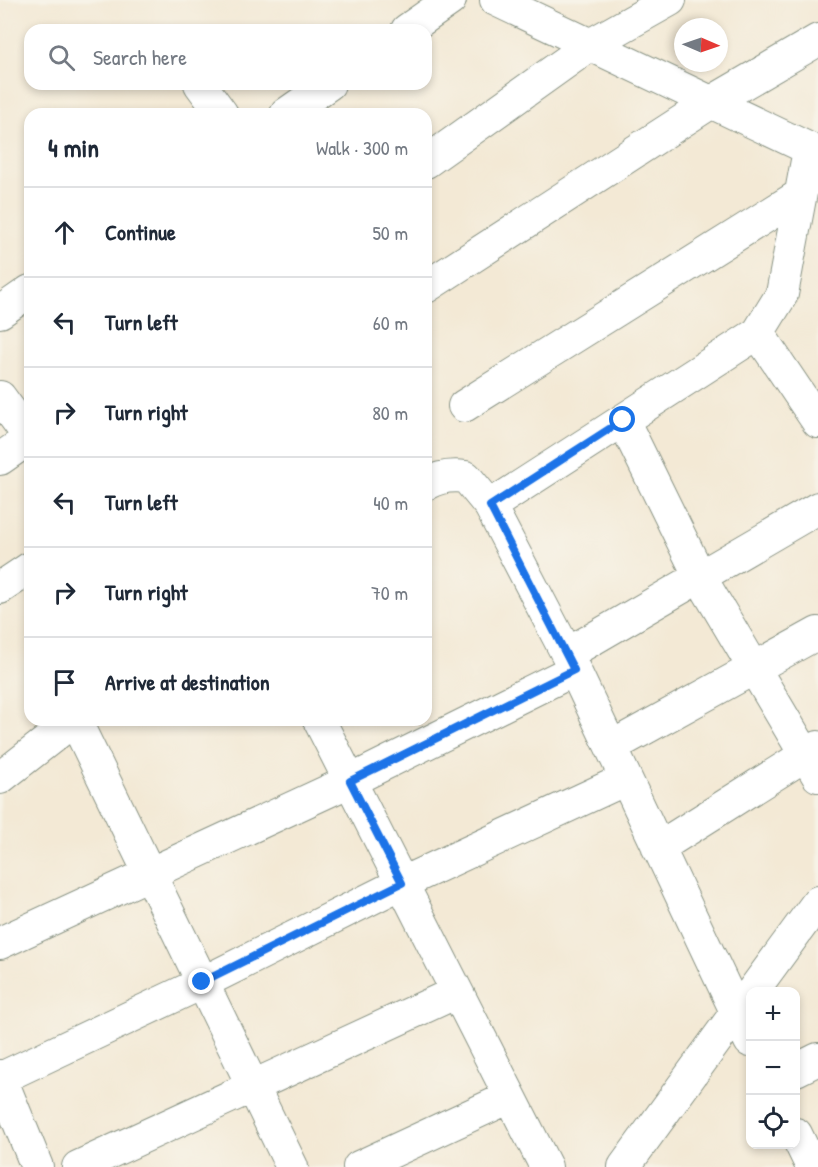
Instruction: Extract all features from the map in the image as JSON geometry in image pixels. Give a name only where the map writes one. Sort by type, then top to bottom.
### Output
[{"type":"street","points":[[416,24],[450,0]]},
{"type":"street","points":[[490,506],[758,333],[782,294],[800,195],[813,152],[496,0]]},
{"type":"street","points":[[432,158],[590,45],[670,0]]},
{"type":"street","points":[[432,283],[710,103],[818,40]]},
{"type":"street","points":[[204,90],[218,108]]},
{"type":"street","points":[[295,108],[320,90]]},
{"type":"street","points":[[464,406],[800,195]]},
{"type":"street","points":[[0,312],[24,295]]},
{"type":"street","points":[[758,333],[818,422]]},
{"type":"street","points":[[0,397],[24,430]]},
{"type":"street","points":[[623,420],[700,577],[754,669],[814,759],[658,848]]},
{"type":"street","points":[[0,459],[24,442]]},
{"type":"street","points":[[432,480],[452,476],[466,477],[490,506],[570,662],[658,848],[746,999],[624,1167]]},
{"type":"street","points":[[0,943],[350,781],[570,662],[700,577],[818,508]]},
{"type":"street","points":[[0,588],[24,572]]},
{"type":"street","points":[[611,747],[818,633]]},
{"type":"street","points":[[0,778],[67,726]]},
{"type":"street","points":[[78,726],[292,1167]]},
{"type":"street","points":[[322,726],[546,1167]]},
{"type":"street","points":[[37,1167],[0,1077],[202,982],[402,883],[626,779]]},
{"type":"street","points":[[755,987],[818,902]]},
{"type":"street","points":[[78,1167],[457,992]]},
{"type":"street","points":[[800,1068],[818,1059]]},
{"type":"street","points":[[359,1167],[510,1097]]},
{"type":"street","points":[[800,1144],[812,1167]]},
{"type":"route","points":[[202,982],[402,883],[350,781],[574,670],[490,506],[623,420]]}]
